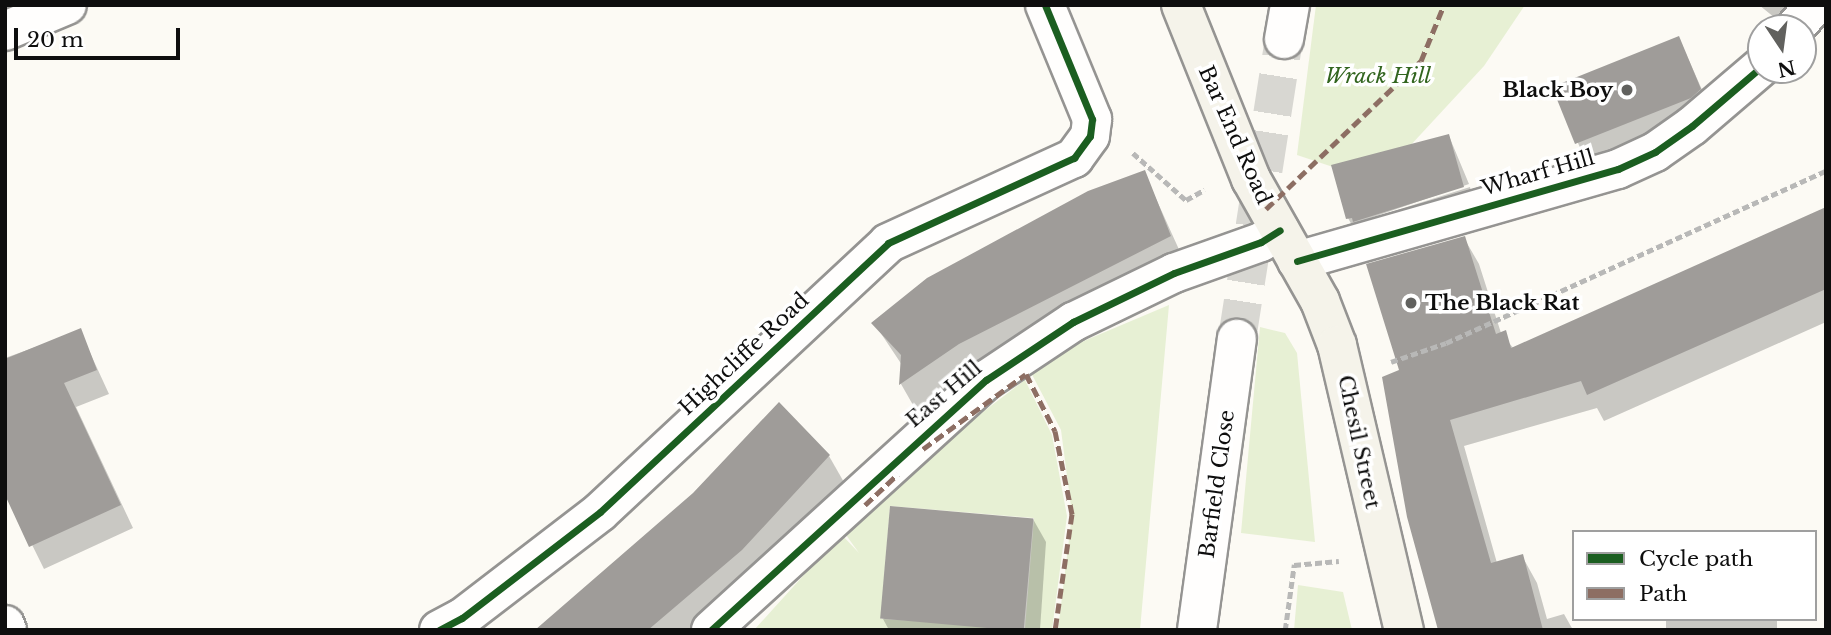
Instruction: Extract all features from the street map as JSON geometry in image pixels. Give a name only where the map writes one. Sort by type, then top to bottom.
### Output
[{"type":"main road","name":"Bar End Road","points":[[1181,5],[1251,180],[1288,245]]},
{"type":"main road","name":"Chesil Street","points":[[1288,245],[1320,301],[1346,378],[1404,630]]},
{"type":"street","points":[[5,31],[67,5]]},
{"type":"street","name":"Highcliffe Road","points":[[439,630],[461,618],[600,512],[888,243],[1074,158],[1090,136],[1091,119],[1045,5]]},
{"type":"street","name":"Wharf Hill","points":[[1288,245],[1618,169],[1655,152],[1692,126],[1747,78]]},
{"type":"street","name":"East Hill","points":[[711,630],[986,380],[1073,322],[1174,273],[1261,242],[1288,245]]},
{"type":"street","name":"Barfield Close","points":[[1197,630],[1237,339]]},
{"type":"path","points":[[1141,156],[1186,200],[1212,186]]},
{"type":"path","points":[[1346,378],[1446,343],[1826,171]]},
{"type":"path","points":[[1285,630],[1294,565]]},
{"type":"green space","name":"Wrack Hill","points":[[1316,5],[1525,5],[1484,66],[1409,147],[1351,173],[1297,155]]},
{"type":"green space","points":[[1169,305],[1140,630],[1058,630],[1072,514],[1061,430],[1027,365]]},
{"type":"green space","points":[[1260,327],[1285,333],[1297,353],[1315,542],[1241,533]]},
{"type":"green space","points":[[1025,380],[1052,435],[1067,516],[1052,630],[754,630],[841,534],[859,553],[846,535],[924,457]],"holes":[[[890,506],[1034,518],[1025,628],[881,619]]]},
{"type":"green space","points":[[1298,585],[1343,592],[1352,630],[1294,630]]},
{"type":"building","name":"Black Boy","points":[[1679,36],[1701,89],[1691,98],[1575,144],[1552,87]]},
{"type":"building","points":[[1449,134],[1464,187],[1353,222],[1352,218],[1346,219],[1331,165]]},
{"type":"building","points":[[1145,170],[1171,236],[959,344],[899,385],[901,355],[871,323],[927,278],[1088,191]]},
{"type":"building","points":[[1826,207],[1826,289],[1587,395],[1581,381],[1450,420],[1491,563],[1523,554],[1543,630],[1438,630],[1407,517],[1382,377],[1399,370],[1366,264],[1465,236],[1496,334],[1506,330],[1511,348]]},
{"type":"building","points":[[81,328],[97,370],[64,383],[121,505],[29,547],[5,495],[5,359]]},
{"type":"building","points":[[779,402],[830,455],[742,550],[648,630],[535,630],[693,493]]},
{"type":"building","points":[[890,506],[1033,519],[1024,630],[880,619]]},
{"type":"tunnel","points":[[1237,339],[1284,39]]},
{"type":"marked path","points":[[1266,209],[1421,61],[1444,5]]},
{"type":"marked path","points":[[923,449],[1026,374],[1055,431],[1072,514],[1055,630]]},
{"type":"marked path","points":[[865,505],[898,474]]},
{"type":"cycle path","points":[[439,630],[462,618],[600,512],[888,243],[1074,158],[1090,136],[1092,119],[1045,5]]},
{"type":"cycle path","points":[[1297,261],[1618,169],[1655,152],[1692,126],[1747,79]]},
{"type":"cycle path","points":[[711,630],[986,380],[1073,322],[1174,273],[1261,242],[1280,230]]},
{"type":"place","name":"Black Boy","points":[[1627,90]]},
{"type":"place","name":"The Black Rat","points":[[1411,303]]}]
